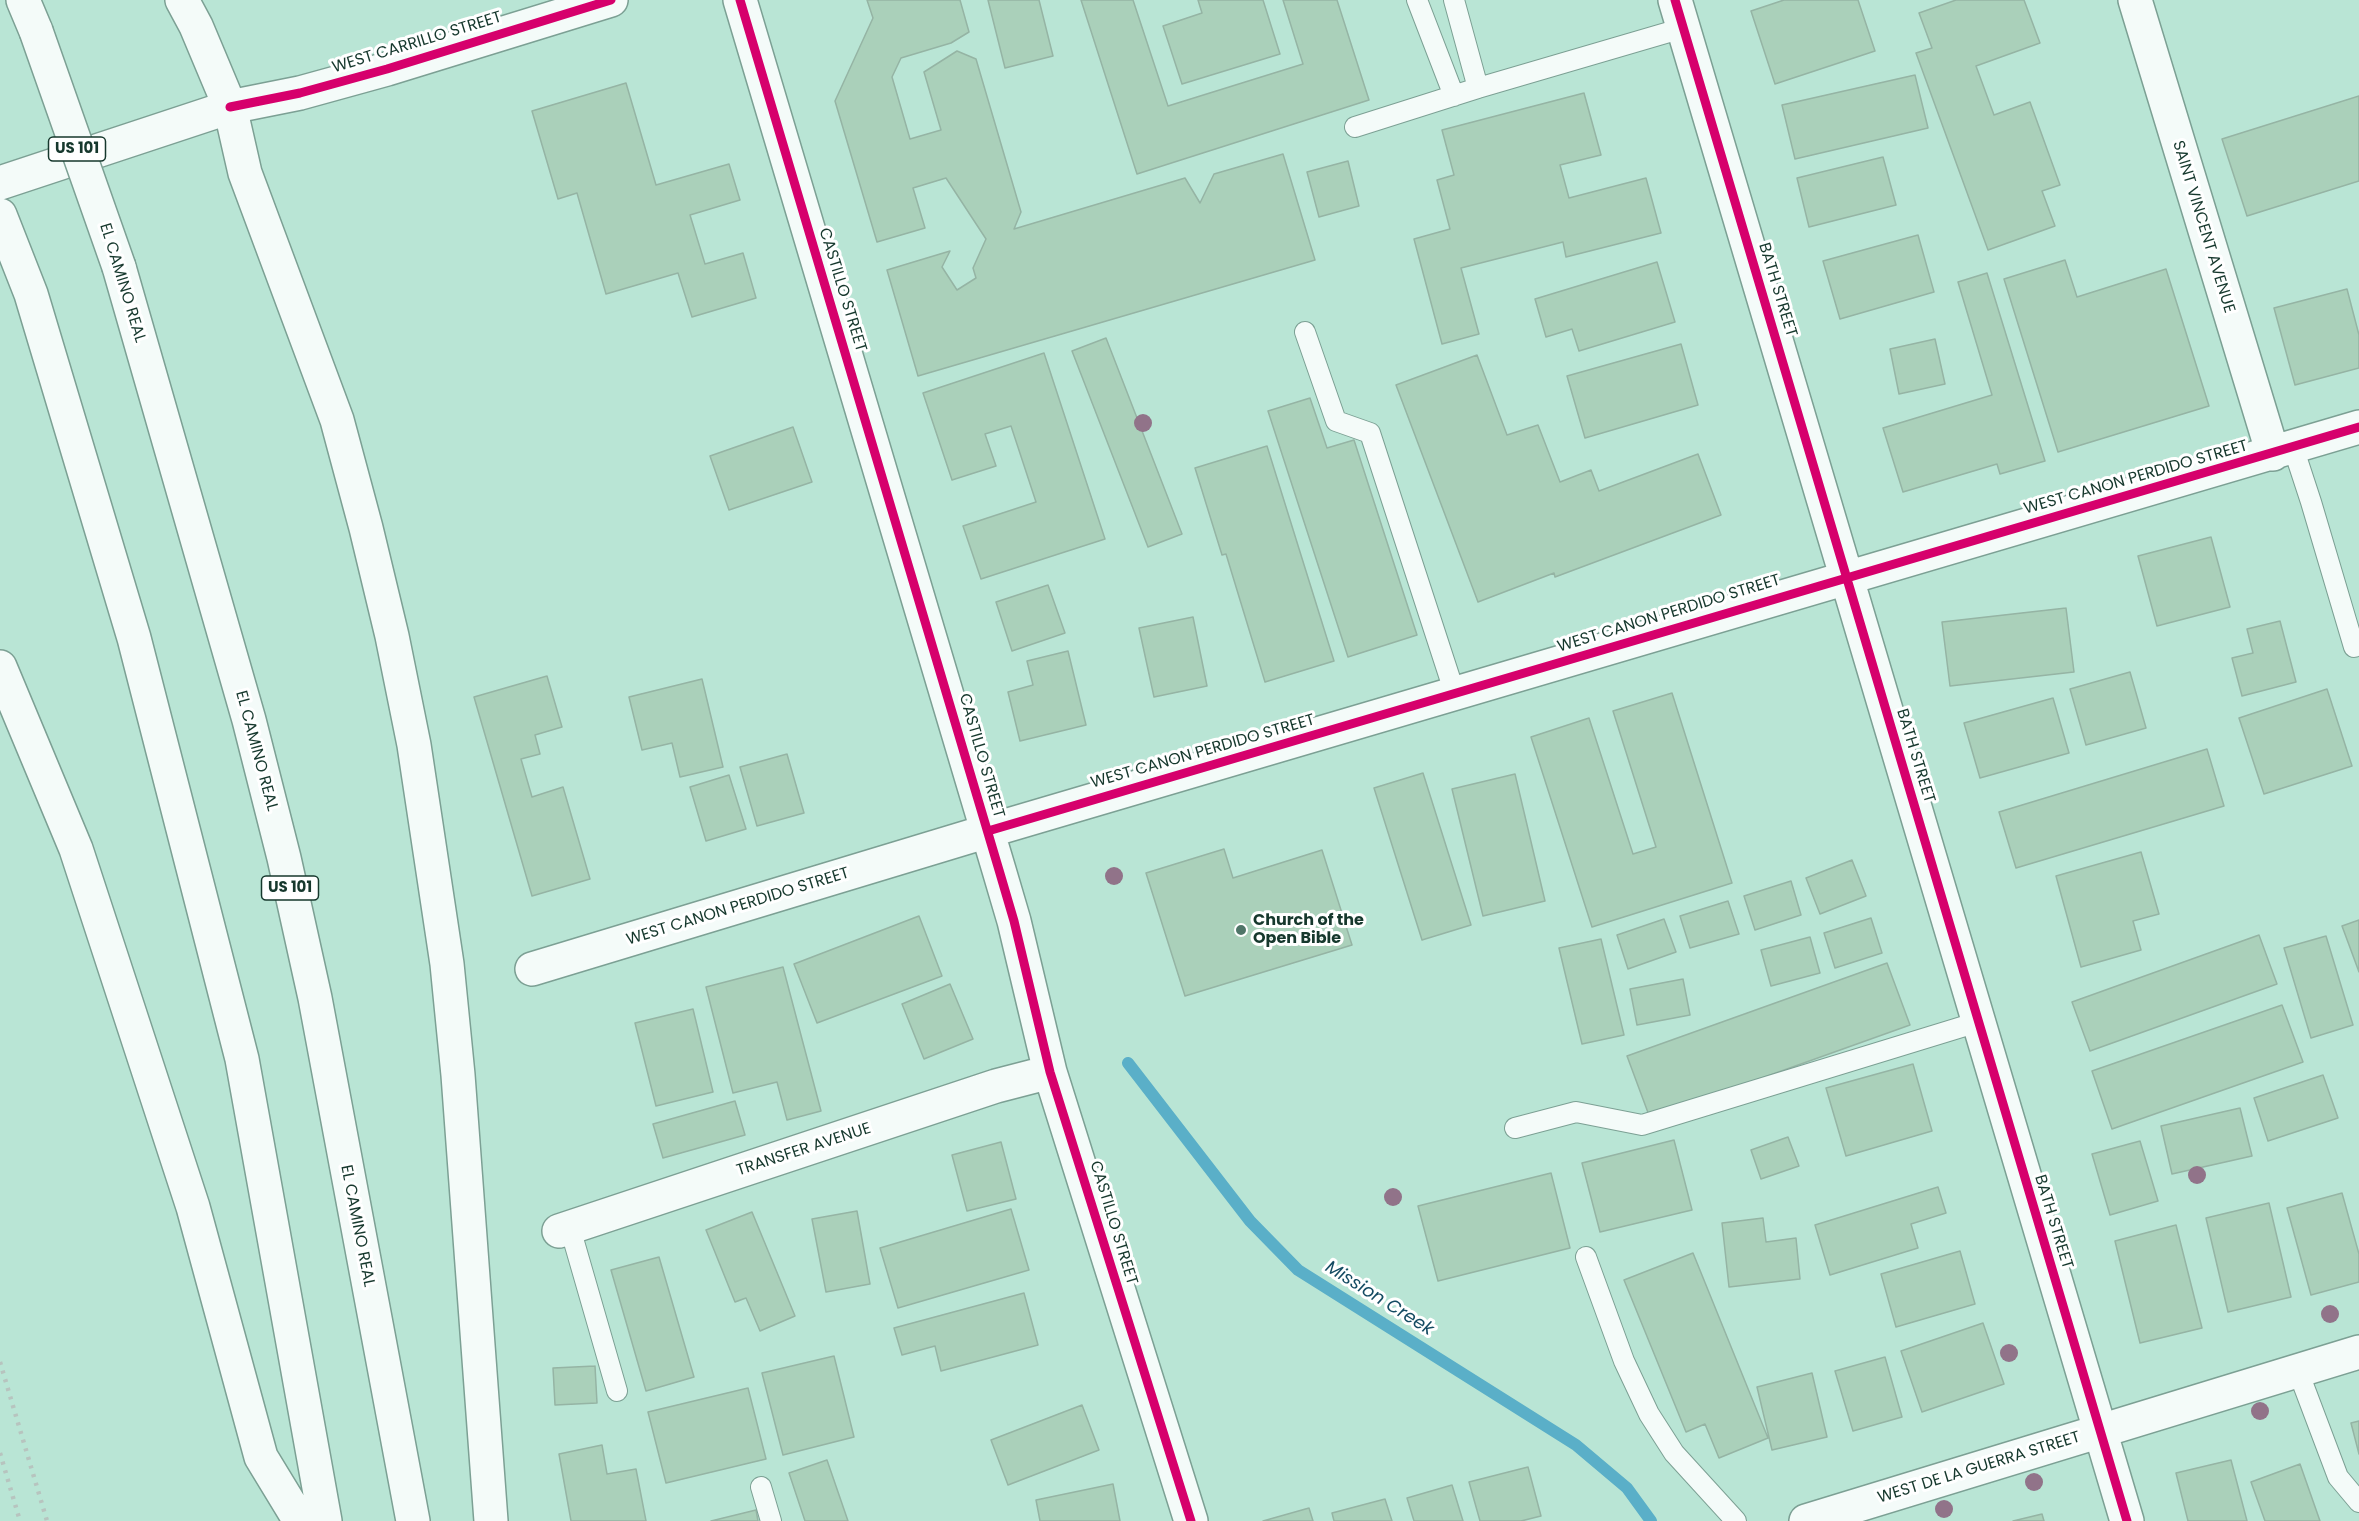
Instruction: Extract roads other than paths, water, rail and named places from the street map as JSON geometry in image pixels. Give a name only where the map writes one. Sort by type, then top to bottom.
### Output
[{"type":"main road","name":"EL CAMINO REAL","points":[[23,0],[119,267],[249,720],[284,858],[315,998],[412,1521]]},
{"type":"main road","points":[[182,0],[196,26],[230,107],[245,173],[337,420],[392,636],[414,745],[447,964],[458,1075],[491,1521]]},
{"type":"main road","name":"WEST CARRILLO STREET","points":[[0,183],[230,107],[300,93],[387,69],[611,0]]},
{"type":"main road","name":"CASTILLO STREET","points":[[740,0],[988,831],[1014,921],[1050,1071],[1191,1521]]},
{"type":"main road","name":"SAINT VINCENT AVENUE","points":[[2135,0],[2283,451]]},
{"type":"main road","name":"BATH STREET","points":[[1679,14],[2127,1521]]},
{"type":"main road","points":[[0,215],[31,294],[134,638],[242,1059],[325,1521]]},
{"type":"main road","name":"WEST CANON PERDIDO STREET","points":[[532,969],[988,831],[2359,427]]},
{"type":"main road","points":[[0,667],[76,849],[193,1207],[261,1457],[300,1521]]},
{"type":"main road","name":"TRANSFER AVENUE","points":[[565,1229],[985,1089],[1050,1071]]},
{"type":"main road","name":"WEST DE LA GUERRA STREET","points":[[1806,1521],[2359,1352]]},
{"type":"lane","points":[[1417,0],[1454,96]]},
{"type":"lane","points":[[1454,0],[1478,88]]},
{"type":"lane","points":[[1355,127],[1478,88],[1679,14]]},
{"type":"lane","points":[[1305,332],[1336,421],[1370,433],[1455,694]]},
{"type":"lane","points":[[2283,451],[2312,502],[2354,647]]},
{"type":"lane","points":[[1515,1128],[1576,1112],[1642,1125],[1978,1022]]},
{"type":"lane","points":[[565,1229],[616,1391]]},
{"type":"lane","points":[[1586,1257],[1624,1361],[1649,1414],[1674,1453],[1736,1521]]},
{"type":"lane","points":[[2298,1371],[2338,1477],[2359,1502]]},
{"type":"lane","points":[[761,1487],[771,1521]]},
{"type":"waterway","name":"Mission Creek","points":[[1128,1063],[1250,1221],[1298,1270],[1576,1445],[1627,1488],[1651,1521]]},
{"type":"railway","points":[[0,1362],[47,1521]]},
{"type":"railway","points":[[0,1453],[20,1521]]},
{"type":"place","name":"Church of the Open Bible","points":[[1241,930]]}]
